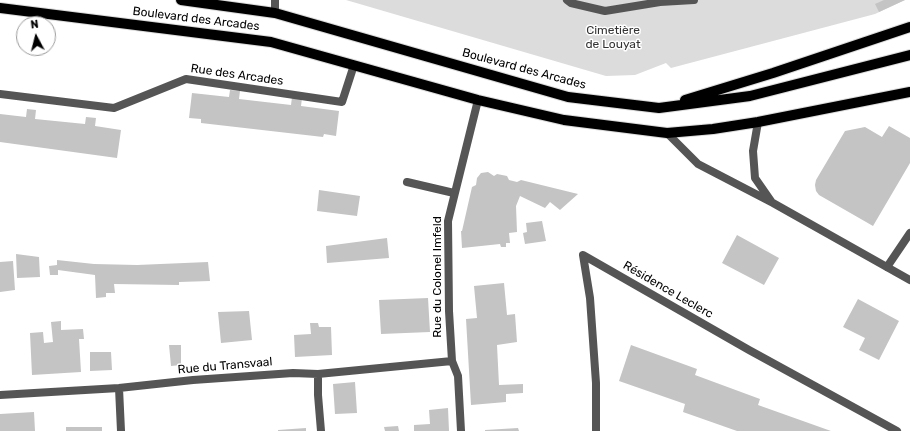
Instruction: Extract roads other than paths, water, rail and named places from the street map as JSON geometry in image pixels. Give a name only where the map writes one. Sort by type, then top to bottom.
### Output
[{"type":"main road","name":"Boulevard des Arcades","points":[[181,0],[275,13],[568,97],[659,108],[750,96],[910,55]]},
{"type":"main road","name":"Boulevard des Arcades","points":[[0,8],[271,42],[478,100],[564,120],[667,133],[713,129],[758,122],[910,92]]},
{"type":"main road","points":[[659,108],[773,73],[910,27]]},
{"type":"street","points":[[275,0],[275,13]]},
{"type":"street","points":[[567,0],[571,3],[605,11],[661,1],[694,0]]},
{"type":"street","name":"Rue des Arcades","points":[[0,94],[114,108],[186,79],[342,102],[354,65]]},
{"type":"street","name":"Rue du Colonel Imfeld","points":[[462,431],[458,376],[452,361],[449,311],[448,221],[478,100]]},
{"type":"street","points":[[758,122],[753,151],[755,178],[773,203]]},
{"type":"street","points":[[667,133],[698,164],[773,203],[910,280]]},
{"type":"street","points":[[407,182],[454,193]]},
{"type":"street","points":[[887,267],[910,233]]},
{"type":"street","name":"Résidence Leclerc","points":[[596,431],[596,383],[590,298],[582,255],[749,350],[897,431]]},
{"type":"street","name":"Rue du Transvaal","points":[[0,395],[119,388],[270,374],[318,374],[452,361]]},
{"type":"street","points":[[318,374],[321,431]]},
{"type":"street","points":[[119,388],[120,431]]},
{"type":"park label","name":"Cimetière de Louyat","points":[[613,38]]}]
